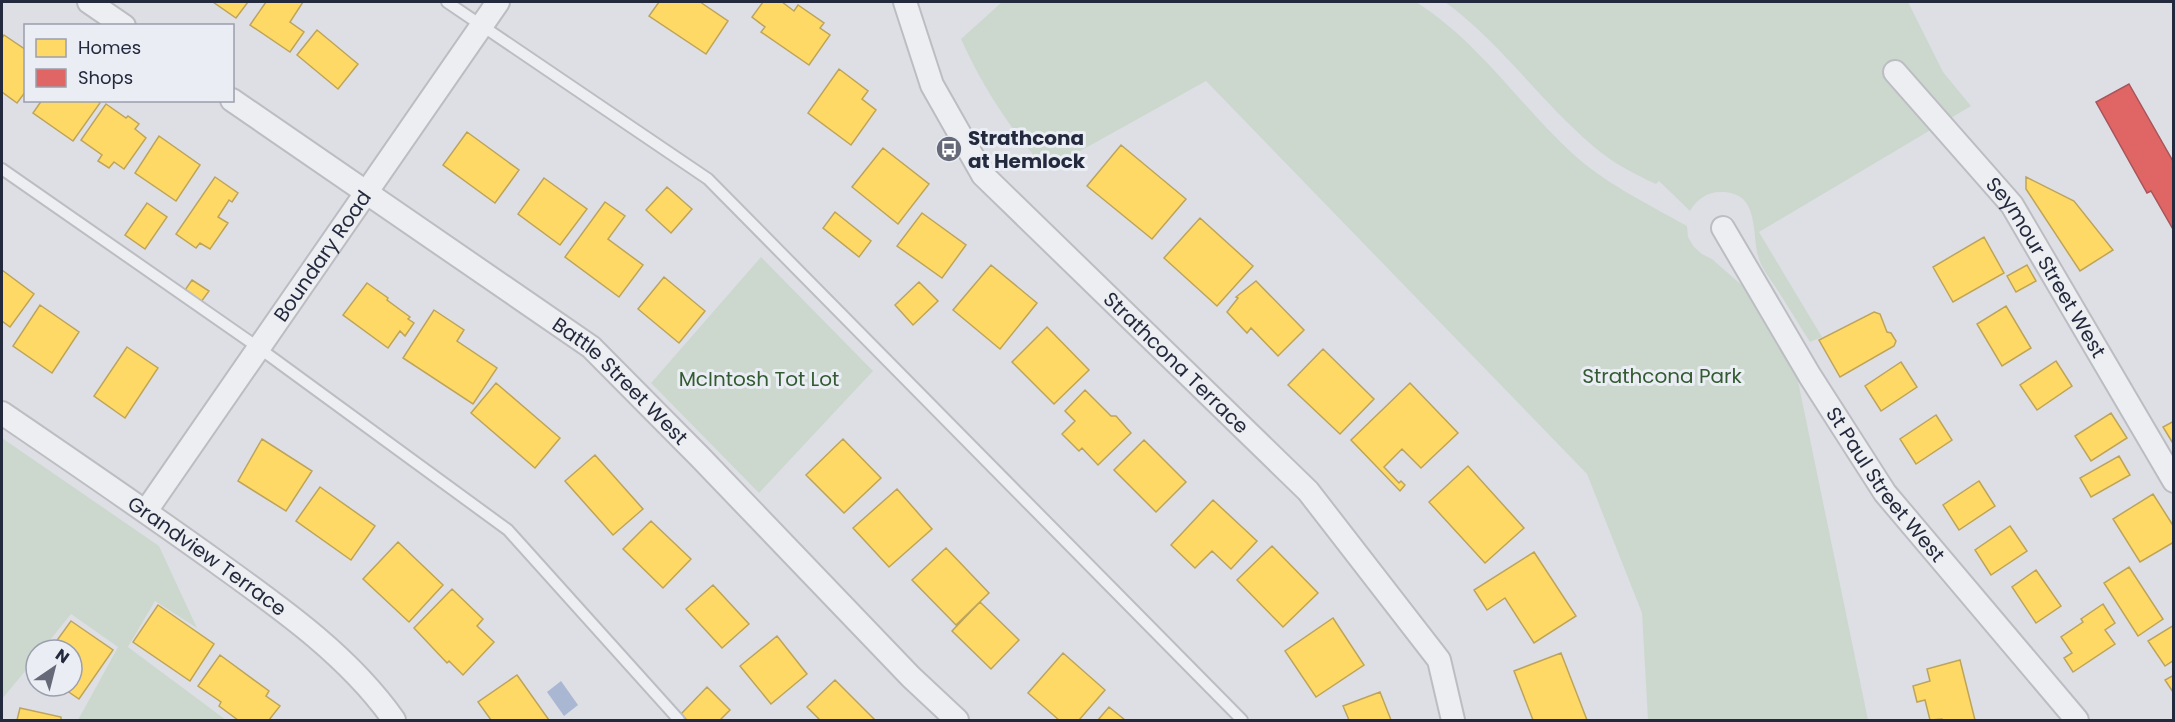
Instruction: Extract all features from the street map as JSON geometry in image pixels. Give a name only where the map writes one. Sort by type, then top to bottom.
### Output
[{"type":"street","points":[[89,2],[121,24]]},
{"type":"street","name":"Boundary Road","points":[[146,511],[498,2]]},
{"type":"street","name":"Strathcona Terrace","points":[[905,2],[932,85],[983,175],[1308,491],[1439,660],[1453,720]]},
{"type":"street","name":"Seymour Street West","points":[[1895,72],[2012,205],[2174,481]]},
{"type":"street","name":"Battle Street West","points":[[234,101],[591,347],[911,677],[957,720]]},
{"type":"street","name":"St Paul Street West","points":[[1723,228],[1810,376],[1885,493],[2077,720]]},
{"type":"street","name":"Grandview Terrace","points":[[2,413],[146,511],[253,588],[328,648],[361,679],[394,720]]},
{"type":"lane","points":[[447,2],[708,179],[1242,720]]},
{"type":"lane","points":[[2,169],[259,348],[508,530],[679,720]]},
{"type":"green space","name":"Strathcona Park","points":[[1002,2],[1416,2],[1459,35],[1552,133],[1584,163],[1627,192],[1687,226],[1688,237],[1694,247],[1712,259],[1753,295],[1792,352],[1868,720],[1648,720],[1642,613],[1587,474],[1206,81],[1046,170],[999,108],[961,39]]},
{"type":"green space","points":[[1445,2],[1908,2],[1943,72],[1971,106],[1759,232],[1822,337],[1810,342],[1765,272],[1759,259],[1752,216],[1742,199],[1733,194],[1711,193],[1695,203],[1690,211],[1659,181],[1656,184],[1615,162],[1574,129],[1484,35]]},
{"type":"green space","name":"McIntosh Tot Lot","points":[[761,257],[873,371],[759,493],[651,383]]},
{"type":"green space","points":[[2,438],[159,546],[197,628],[155,601],[128,647],[226,720],[78,720],[118,647],[71,614],[52,638],[24,638],[24,672],[2,699]]},
{"type":"water","points":[[561,681],[578,705],[564,716],[547,692]]},
{"type":"building: Homes","points":[[213,2],[248,2],[236,18]]},
{"type":"building: Homes","points":[[266,2],[303,2],[290,22],[304,32],[290,52],[250,25]]},
{"type":"building: Homes","points":[[659,2],[700,2],[728,21],[706,54],[649,16]]},
{"type":"building: Homes","points":[[763,2],[782,2],[794,11],[798,5],[824,23],[820,28],[830,35],[809,65],[761,32],[765,27],[752,17]]},
{"type":"building: Homes","points":[[317,30],[358,64],[338,89],[297,55]]},
{"type":"building: Homes","points":[[4,35],[24,49],[24,94],[17,103],[2,92],[2,38]]},
{"type":"building: Homes","points":[[839,69],[868,91],[862,99],[876,110],[851,145],[808,113]]},
{"type":"building: Homes","points":[[41,102],[100,103],[73,141],[33,113]]},
{"type":"building: Homes","points":[[106,104],[139,124],[135,129],[146,138],[124,169],[114,162],[109,168],[98,161],[102,155],[81,140]]},
{"type":"building: Homes","points":[[467,132],[519,170],[495,203],[443,165]]},
{"type":"building: Homes","points":[[159,136],[200,165],[176,201],[135,173]]},
{"type":"building: Homes","points":[[1121,145],[1186,199],[1152,239],[1087,186]]},
{"type":"building: Homes","points":[[883,148],[929,184],[898,224],[852,187]]},
{"type":"building: Homes","points":[[215,177],[238,193],[232,202],[229,200],[218,217],[228,223],[210,249],[200,243],[196,248],[176,234]]},
{"type":"building: Homes","points":[[2026,177],[2074,201],[2113,250],[2080,271],[2026,189]]},
{"type":"building: Homes","points":[[544,178],[587,209],[560,245],[518,214]]},
{"type":"building: Homes","points":[[667,187],[692,209],[671,233],[646,210]]},
{"type":"building: Homes","points":[[605,202],[625,216],[608,239],[643,265],[619,297],[565,257]]},
{"type":"building: Homes","points":[[147,203],[167,217],[145,249],[125,235]]},
{"type":"building: Homes","points":[[835,212],[871,241],[859,257],[823,228]]},
{"type":"building: Homes","points":[[922,213],[966,245],[942,278],[897,246]]},
{"type":"building: Homes","points":[[1200,218],[1253,266],[1217,306],[1164,258]]},
{"type":"building: Homes","points":[[1984,237],[2004,273],[1953,302],[1933,267]]},
{"type":"building: Homes","points":[[991,265],[1037,303],[1000,349],[953,310]]},
{"type":"building: Homes","points":[[2027,265],[2036,281],[2016,292],[2007,276]]},
{"type":"building: Homes","points":[[2,270],[34,294],[10,327],[2,321]]},
{"type":"building: Homes","points":[[664,277],[705,311],[679,343],[638,309]]},
{"type":"building: Homes","points":[[192,280],[209,291],[201,302],[185,290]]},
{"type":"building: Homes","points":[[1256,281],[1304,330],[1278,356],[1251,328],[1247,333],[1227,312],[1238,298],[1236,297]]},
{"type":"building: Homes","points":[[919,282],[938,301],[913,325],[895,305]]},
{"type":"building: Homes","points":[[367,283],[388,298],[387,300],[410,317],[408,319],[414,323],[405,336],[400,331],[388,348],[343,315]]},
{"type":"building: Homes","points":[[40,305],[79,332],[52,373],[13,346]]},
{"type":"building: Homes","points":[[2006,306],[2031,348],[2002,366],[1977,324]]},
{"type":"building: Homes","points":[[434,310],[464,330],[457,341],[497,368],[473,404],[403,358]]},
{"type":"building: Homes","points":[[1874,312],[1880,314],[1887,332],[1891,333],[1896,341],[1894,346],[1840,377],[1819,340]]},
{"type":"building: Homes","points":[[1047,327],[1089,370],[1054,404],[1012,362]]},
{"type":"building: Homes","points":[[127,347],[158,368],[125,418],[94,396]]},
{"type":"building: Homes","points":[[1323,349],[1374,399],[1340,434],[1288,385]]},
{"type":"building: Homes","points":[[2056,361],[2072,386],[2037,410],[2020,385]]},
{"type":"building: Homes","points":[[1901,362],[1917,387],[1881,411],[1865,386]]},
{"type":"building: Homes","points":[[496,383],[560,438],[535,468],[471,413]]},
{"type":"building: Homes","points":[[1410,383],[1458,433],[1421,468],[1402,449],[1384,467],[1399,483],[1401,481],[1405,485],[1400,491],[1351,440]]},
{"type":"building: Homes","points":[[1085,390],[1111,416],[1116,416],[1131,433],[1098,465],[1082,448],[1079,451],[1062,434],[1075,421],[1065,411]]},
{"type":"building: Homes","points":[[2111,413],[2127,438],[2091,461],[2075,436]]},
{"type":"building: Homes","points":[[1936,415],[1952,440],[1916,464],[1900,439]]},
{"type":"building: Homes","points":[[2174,421],[2174,445],[2163,427]]},
{"type":"building: Homes","points":[[262,439],[312,471],[286,511],[238,481]]},
{"type":"building: Homes","points":[[843,439],[881,478],[844,513],[806,475]]},
{"type":"building: Homes","points":[[1144,440],[1186,482],[1156,512],[1114,470]]},
{"type":"building: Homes","points":[[595,455],[643,509],[613,535],[565,481]]},
{"type":"building: Homes","points":[[2119,456],[2130,475],[2091,497],[2080,478]]},
{"type":"building: Homes","points":[[1468,466],[1524,528],[1485,563],[1429,502]]},
{"type":"building: Homes","points":[[1979,481],[1995,506],[1959,530],[1943,505]]},
{"type":"building: Homes","points":[[320,487],[375,526],[351,560],[296,521]]},
{"type":"building: Homes","points":[[897,489],[932,529],[889,567],[853,528]]},
{"type":"building: Homes","points":[[2153,494],[2174,527],[2174,542],[2140,562],[2113,519]]},
{"type":"building: Homes","points":[[1213,500],[1257,541],[1231,569],[1212,551],[1195,568],[1171,545]]},
{"type":"building: Homes","points":[[651,521],[691,559],[663,588],[623,549]]},
{"type":"building: Homes","points":[[2010,526],[2027,551],[1991,575],[1975,550]]},
{"type":"building: Homes","points":[[398,542],[443,585],[409,622],[363,579]]},
{"type":"building: Homes","points":[[1272,546],[1318,593],[1283,627],[1237,580]]},
{"type":"building: Homes","points":[[946,548],[989,593],[956,625],[912,580]]},
{"type":"building: Homes","points":[[1534,552],[1576,616],[1534,643],[1505,598],[1487,610],[1474,590]]},
{"type":"building: Homes","points":[[2129,567],[2163,619],[2138,636],[2104,583]]},
{"type":"building: Homes","points":[[2036,570],[2061,606],[2036,623],[2012,587]]},
{"type":"building: Homes","points":[[713,585],[749,624],[722,648],[686,609]]},
{"type":"building: Homes","points":[[452,589],[483,619],[477,626],[494,642],[463,675],[449,661],[447,663],[414,628]]},
{"type":"building: Homes","points":[[980,602],[1019,640],[991,669],[952,631]]},
{"type":"building: Homes","points":[[2103,604],[2115,623],[2105,630],[2115,644],[2073,672],[2064,658],[2072,653],[2061,637]]},
{"type":"building: Homes","points":[[158,605],[214,644],[190,681],[133,642]]},
{"type":"building: Homes","points":[[1333,618],[1364,665],[1316,697],[1285,651]]},
{"type":"building: Homes","points":[[71,621],[113,650],[84,692],[84,638],[59,638]]},
{"type":"building: Homes","points":[[2174,625],[2174,660],[2165,666],[2148,641]]},
{"type":"building: Homes","points":[[777,636],[807,674],[771,704],[740,666]]},
{"type":"building: Homes","points":[[1063,653],[1105,690],[1079,720],[1059,720],[1028,693]]},
{"type":"building: Homes","points":[[1561,653],[1587,720],[1533,720],[1514,671]]},
{"type":"building: Homes","points":[[220,655],[269,691],[266,696],[280,706],[269,720],[238,720],[219,706],[221,702],[198,686]]},
{"type":"building: Homes","points":[[1960,660],[1975,720],[1930,720],[1925,700],[1917,702],[1913,686],[1930,681],[1927,669]]},
{"type":"building: Homes","points":[[517,675],[549,720],[491,720],[478,702]]},
{"type":"building: Homes","points":[[2174,675],[2174,691],[2173,692],[2165,680]]},
{"type":"building: Homes","points":[[835,680],[875,720],[820,720],[807,707]]},
{"type":"building: Homes","points":[[707,687],[730,710],[720,720],[687,720],[681,714]]},
{"type":"building: Homes","points":[[1380,692],[1391,720],[1349,720],[1343,706]]},
{"type":"building: Homes","points":[[1109,707],[1125,720],[1098,720]]},
{"type":"building: Homes","points":[[20,708],[61,717],[61,720],[17,720]]},
{"type":"building: Shops","points":[[2129,84],[2174,163],[2174,231],[2151,191],[2147,193],[2096,102]]},
{"type":"place","name":"Strathcona at Hemlock","points":[[949,149]]}]
